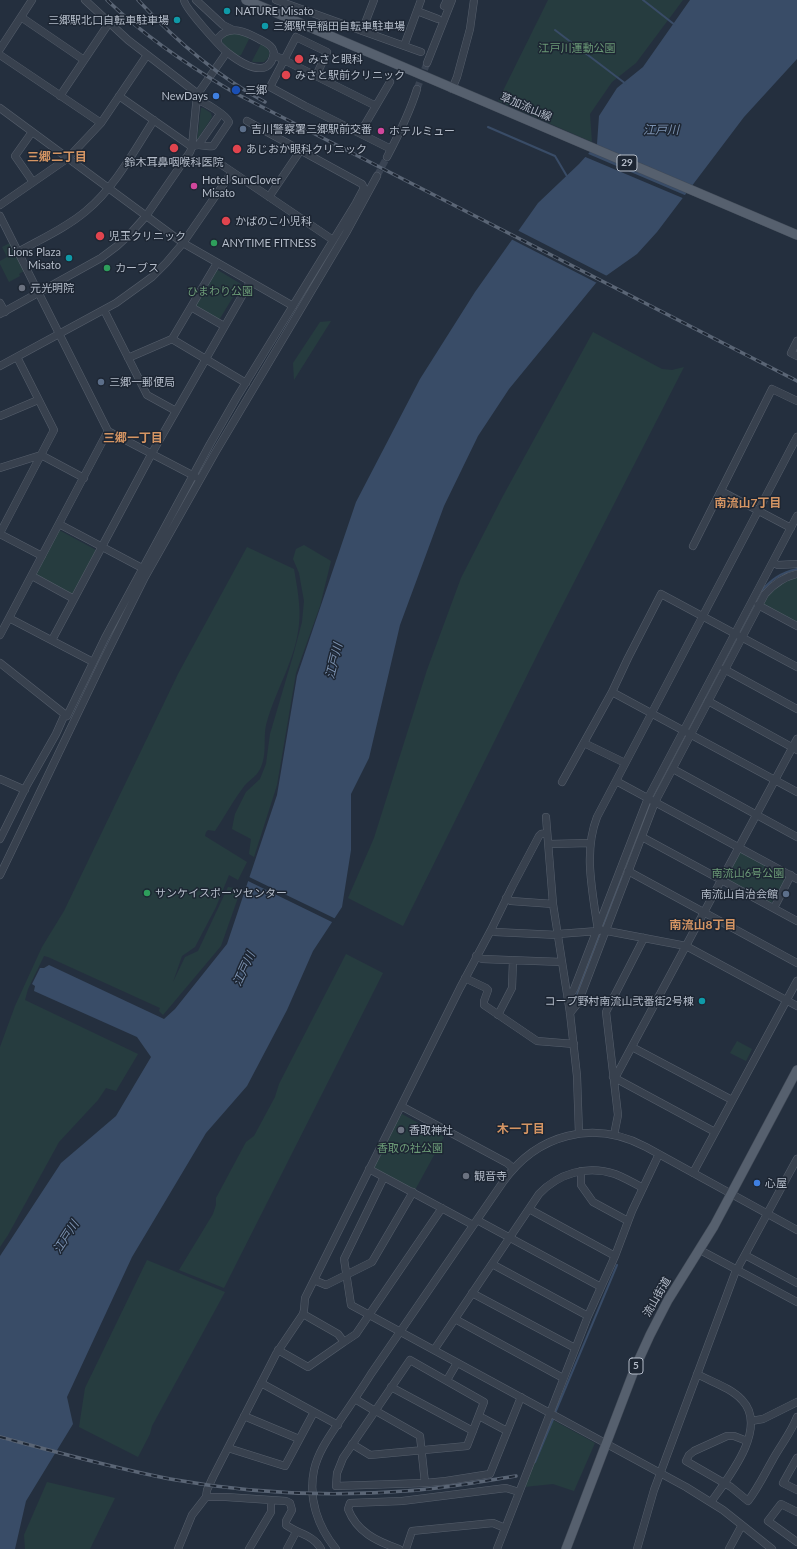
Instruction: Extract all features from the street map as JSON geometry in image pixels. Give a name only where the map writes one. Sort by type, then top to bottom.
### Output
[{"type":"main road","name":"草加流山線","points":[[246,0],[797,235]]},
{"type":"main road","name":"流山街道","points":[[566,1549],[650,1335],[668,1300],[700,1250],[797,1070]]},
{"type":"street","points":[[0,49],[32,0]]},
{"type":"street","points":[[86,0],[147,55],[203,102],[228,120],[228,125],[213,146],[196,146],[119,96]]},
{"type":"street","points":[[184,0],[187,8],[218,43],[227,52],[251,67],[260,68],[269,64],[274,55],[274,51],[269,45],[244,31],[233,30],[225,32],[217,39],[218,43]]},
{"type":"street","points":[[196,0],[223,25],[233,30]]},
{"type":"street","points":[[276,0],[297,4],[362,31],[421,52]]},
{"type":"street","points":[[362,31],[374,0]]},
{"type":"street","points":[[404,46],[421,0]]},
{"type":"street","points":[[427,63],[452,0]]},
{"type":"street","points":[[455,90],[457,76],[470,29],[474,0]]},
{"type":"street","points":[[417,11],[438,19]]},
{"type":"street","points":[[21,17],[84,60]]},
{"type":"street","points":[[60,96],[109,22]]},
{"type":"street","points":[[316,76],[327,52],[296,37],[270,87],[391,149]]},
{"type":"street","points":[[196,146],[197,97],[227,52]]},
{"type":"street","points":[[0,55],[101,123]]},
{"type":"street","points":[[0,205],[68,158],[101,123],[147,55]]},
{"type":"street","points":[[274,55],[376,106]]},
{"type":"street","points":[[360,133],[390,82]]},
{"type":"street","points":[[386,157],[414,99],[417,89]]},
{"type":"street","points":[[0,108],[183,243],[293,306]]},
{"type":"street","points":[[0,303],[2,313],[101,258],[130,234],[146,216],[187,157],[220,114]]},
{"type":"street","points":[[18,252],[67,225],[86,211],[108,188],[154,120]]},
{"type":"street","points":[[0,839],[142,568],[193,475],[246,383],[364,188],[362,184],[247,121]]},
{"type":"street","points":[[32,132],[15,156],[33,182]]},
{"type":"street","points":[[269,197],[300,151]]},
{"type":"street","points":[[216,161],[333,240]]},
{"type":"street","points":[[0,366],[128,296],[152,277],[183,243],[232,172]]},
{"type":"street","points":[[0,875],[2,865],[145,577],[200,479],[346,233],[377,176]]},
{"type":"street","points":[[0,216],[108,430],[200,479]]},
{"type":"street","points":[[128,358],[172,339],[217,262]]},
{"type":"street","points":[[52,640],[152,453],[250,282]]},
{"type":"street","points":[[191,307],[224,326]]},
{"type":"street","points":[[104,310],[148,395],[176,411]]},
{"type":"street","points":[[172,339],[246,383]]},
{"type":"street","points":[[797,341],[791,353],[797,356]]},
{"type":"street","points":[[17,357],[54,430],[0,533],[42,556]]},
{"type":"street","points":[[693,546],[772,389],[797,401]]},
{"type":"street","points":[[0,416],[38,400]]},
{"type":"street","points":[[0,635],[108,430]]},
{"type":"street","points":[[600,930],[591,876],[590,842],[597,817],[797,437]]},
{"type":"street","points":[[0,468],[41,455],[84,478]]},
{"type":"street","points":[[721,491],[793,527]]},
{"type":"street","points":[[568,994],[571,994],[574,989],[628,871],[655,802],[672,769],[687,733],[738,635],[772,563],[793,527],[797,516]]},
{"type":"street","points":[[59,524],[142,568]]},
{"type":"street","points":[[772,563],[778,565],[797,564]]},
{"type":"street","points":[[570,1013],[578,1003],[600,930],[648,798],[708,701],[724,669],[738,635],[764,594],[782,579],[797,574]]},
{"type":"street","points":[[32,576],[74,598]]},
{"type":"street","points":[[562,782],[612,692],[661,594],[797,667]]},
{"type":"street","points":[[758,605],[797,626]]},
{"type":"street","points":[[9,618],[93,662]]},
{"type":"street","points":[[0,663],[74,721]]},
{"type":"street","points":[[724,669],[797,709]]},
{"type":"street","points":[[612,692],[797,792]]},
{"type":"street","points":[[708,701],[795,749]]},
{"type":"street","points":[[614,1077],[775,780],[795,749],[797,739]]},
{"type":"street","points":[[584,743],[625,763]]},
{"type":"street","points":[[672,769],[797,836]]},
{"type":"street","points":[[0,779],[40,791]]},
{"type":"street","points":[[616,781],[794,877],[774,908]]},
{"type":"street","points":[[546,817],[553,904],[568,994],[574,1044],[577,1076],[579,1134]]},
{"type":"street","points":[[178,1549],[192,1515],[206,1497],[207,1490],[278,1350],[302,1314],[304,1310],[305,1298],[476,956],[539,836],[547,833]]},
{"type":"street","points":[[642,837],[797,921]]},
{"type":"street","points":[[549,844],[590,842]]},
{"type":"street","points":[[628,871],[797,963]]},
{"type":"street","points":[[506,898],[511,901],[553,904]]},
{"type":"street","points":[[491,930],[495,932],[558,935],[600,930],[686,946],[797,1006]]},
{"type":"street","points":[[614,1135],[618,1116],[606,1012],[644,938]]},
{"type":"street","points":[[476,956],[482,959],[562,962]]},
{"type":"street","points":[[498,1015],[512,988],[513,960]]},
{"type":"street","points":[[465,978],[488,990],[484,1005],[536,1041],[574,1044]]},
{"type":"street","points":[[693,1173],[797,981]]},
{"type":"street","points":[[632,1046],[732,1100]]},
{"type":"street","points":[[614,1077],[715,1132]]},
{"type":"street","points":[[402,1106],[507,1163],[513,1168]]},
{"type":"street","points":[[336,1549],[324,1534],[314,1508],[312,1491],[314,1470],[319,1455],[354,1399],[513,1168],[523,1158],[540,1146],[561,1138],[579,1134],[597,1133],[614,1135],[632,1140],[797,1230]]},
{"type":"street","points":[[497,1549],[588,1316],[615,1256],[628,1221],[659,1154]]},
{"type":"street","points":[[636,1549],[660,1473],[737,1270],[767,1214],[795,1170],[797,1159]]},
{"type":"street","points":[[369,1169],[442,1208],[510,1238],[601,1287]]},
{"type":"street","points":[[434,1350],[539,1194],[551,1184],[565,1176],[581,1171],[600,1170],[620,1176],[643,1188]]},
{"type":"street","points":[[581,1171],[581,1186],[593,1202],[628,1221]]},
{"type":"street","points":[[384,1177],[344,1259],[350,1305],[457,1362],[711,1502],[772,1549]]},
{"type":"street","points":[[314,1280],[326,1284],[372,1262],[413,1192]]},
{"type":"street","points":[[278,1350],[308,1367],[356,1334],[442,1208]]},
{"type":"street","points":[[529,1209],[615,1256]]},
{"type":"street","points":[[700,1250],[797,1302]]},
{"type":"street","points":[[745,1255],[797,1283]]},
{"type":"street","points":[[492,1264],[588,1316]]},
{"type":"street","points":[[472,1293],[575,1348]]},
{"type":"street","points":[[302,1314],[338,1334],[344,1342]]},
{"type":"street","points":[[455,1319],[563,1378]]},
{"type":"street","points":[[352,1444],[370,1455],[467,1446],[484,1404],[482,1400],[410,1360],[352,1444],[341,1462],[337,1474],[336,1486],[425,1483],[490,1474],[521,1397]]},
{"type":"street","points":[[447,1380],[457,1362]]},
{"type":"street","points":[[697,1374],[738,1396],[748,1408],[751,1421],[751,1430],[740,1457],[711,1502]]},
{"type":"street","points":[[261,1383],[338,1425]]},
{"type":"street","points":[[391,1387],[473,1431]]},
{"type":"street","points":[[354,1399],[420,1436],[425,1483]]},
{"type":"street","points":[[751,1421],[763,1419],[796,1405]]},
{"type":"street","points":[[228,1448],[285,1466],[314,1412]]},
{"type":"street","points":[[244,1416],[299,1439]]},
{"type":"street","points":[[479,1416],[507,1431]]},
{"type":"street","points":[[747,1441],[734,1436],[727,1436],[694,1451],[689,1455],[686,1461],[724,1483],[748,1501],[757,1490],[772,1460],[786,1440],[797,1417]]},
{"type":"street","points":[[797,1458],[783,1483],[797,1490]]},
{"type":"street","points":[[399,1549],[373,1539],[360,1529],[348,1509],[350,1503],[415,1499],[506,1488],[519,1492]]},
{"type":"street","points":[[206,1497],[286,1501],[290,1503],[292,1510],[286,1521],[286,1525],[296,1532],[316,1541],[321,1549]]},
{"type":"street","points":[[249,1549],[270,1512],[271,1501]]},
{"type":"street","points":[[797,1512],[782,1504],[768,1521],[797,1542]]},
{"type":"street","points":[[406,1549],[412,1531],[493,1523],[505,1528]]},
{"type":"street","points":[[729,1549],[742,1525]]},
{"type":"street","points":[[287,1549],[296,1532]]},
{"type":"green space","name":"江戸川運動公園","points":[[548,0],[683,0],[636,63],[612,82],[590,114],[592,142],[498,101]]},
{"type":"green space","points":[[236,33],[248,37],[249,39],[241,55],[238,56],[232,53],[222,42],[225,36]]},
{"type":"green space","points":[[261,44],[268,50],[268,58],[264,62],[253,62],[252,61]]},
{"type":"green space","points":[[201,108],[211,113],[212,117],[197,140]]},
{"type":"green space","points":[[10,243],[24,271],[19,274],[20,276],[9,282],[0,261],[7,257],[2,247]]},
{"type":"green space","name":"ひまわり公園","points":[[216,269],[241,284],[219,320],[195,306]]},
{"type":"green space","points":[[331,321],[294,380],[293,363],[320,322]]},
{"type":"green space","points":[[593,332],[662,369],[672,370],[684,367],[543,643],[403,926],[348,898],[374,838],[427,670],[461,578],[503,496]]},
{"type":"green space","points":[[59,530],[96,550],[72,595],[35,575]]},
{"type":"green space","points":[[304,545],[331,561],[320,606],[296,673],[277,785],[254,857],[249,854],[251,839],[232,829],[235,814],[246,792],[260,779],[266,764],[270,734],[302,622],[304,601],[299,573],[293,559],[296,549]]},
{"type":"green space","name":"サンケイスポーツセンター","points":[[247,547],[294,569],[299,610],[297,637],[290,662],[266,725],[264,756],[260,770],[241,790],[215,831],[208,830],[205,836],[247,862],[238,880],[229,875],[216,907],[195,947],[182,956],[173,982],[185,957],[198,951],[228,887],[241,889],[221,946],[163,1015],[159,1011],[160,1008],[44,956],[28,989],[25,1000],[138,1054],[116,1091],[106,1088],[98,1100],[59,1142],[0,1247],[0,1047],[15,1006],[42,947],[64,911],[178,674]]},
{"type":"green space","points":[[797,576],[797,622],[763,604],[773,587]]},
{"type":"green space","name":"南流山6号公園","points":[[741,850],[787,877],[771,904],[726,879]]},
{"type":"green space","points":[[346,954],[383,973],[224,1288],[179,1270],[213,1214],[216,1205],[216,1198],[246,1142],[254,1136],[275,1097],[279,1084]]},
{"type":"green space","points":[[737,1041],[752,1049],[746,1061],[730,1053]]},
{"type":"green space","name":"香取の社公園","points":[[402,1114],[444,1137],[415,1190],[372,1167]]},
{"type":"green space","points":[[147,1260],[225,1292],[152,1426],[150,1434],[138,1457],[79,1427],[85,1388]]},
{"type":"green space","points":[[553,1420],[595,1443],[574,1491],[553,1484],[524,1487],[550,1421]]},
{"type":"green space","points":[[47,1482],[115,1498],[90,1549],[25,1549],[24,1535]]},
{"type":"water","name":"江戸川","points":[[690,0],[797,0],[797,59],[744,117],[657,232],[637,254],[596,283],[509,389],[478,436],[444,506],[400,625],[369,758],[351,794],[351,850],[342,907],[313,951],[287,1010],[247,1086],[206,1133],[132,1257],[67,1397],[73,1424],[26,1501],[15,1549],[0,1549],[0,1256],[61,1163],[116,1116],[151,1057],[137,1037],[34,991],[35,986],[32,984],[40,968],[44,968],[49,965],[164,1019],[175,1009],[227,944],[277,795],[297,676],[356,502],[420,379],[475,292],[538,203],[579,164],[597,144],[599,116],[617,88],[643,67]]},
{"type":"pier","points":[[586,153],[687,196],[685,199],[583,156]]},
{"type":"pier","points":[[517,230],[609,277],[599,284],[511,239]]},
{"type":"pier","points":[[247,876],[336,919],[334,923],[246,880]]},
{"type":"waterway","points":[[643,0],[675,25]]},
{"type":"waterway","points":[[555,30],[626,84]]},
{"type":"waterway","points":[[488,127],[555,156],[568,178]]},
{"type":"waterway","points":[[760,592],[768,583],[777,577],[786,572],[797,569]]},
{"type":"waterway","points":[[602,928],[621,878]]},
{"type":"waterway","points":[[573,1005],[600,932]]},
{"type":"waterway","points":[[555,1413],[617,1265]]},
{"type":"waterway","points":[[535,1462],[554,1417]]},
{"type":"tunnel","points":[[417,89],[427,63]]},
{"type":"tunnel","points":[[377,176],[387,157]]},
{"type":"railway","points":[[107,0],[152,39],[200,72],[233,92],[797,381]]},
{"type":"railway","points":[[138,0],[182,43],[213,69],[247,92],[265,102]]},
{"type":"railway","points":[[0,1437],[85,1460],[149,1475],[199,1484],[258,1491],[317,1494],[376,1493],[433,1489],[516,1476]]},
{"type":"place","name":"NATURE Misato","points":[[227,11]]},
{"type":"place","name":"三郷駅北口自転車駐車場","points":[[177,20]]},
{"type":"place","name":"三郷駅早稲田自転車駐車場","points":[[265,26]]},
{"type":"place","name":"みさと眼科","points":[[299,59]]},
{"type":"place","name":"みさと駅前クリニック","points":[[286,75]]},
{"type":"place","name":"三郷","points":[[236,90]]},
{"type":"place","name":"NewDays","points":[[216,96]]},
{"type":"place","name":"吉川警察署三郷駅前交番","points":[[243,129]]},
{"type":"place","name":"ホテルミュー","points":[[381,131]]},
{"type":"place","name":"鈴木耳鼻咽喉科医院","points":[[174,148]]},
{"type":"place","name":"あじおか眼科クリニック","points":[[237,149]]},
{"type":"place","name":"Hotel SunClover Misato","points":[[194,186]]},
{"type":"place","name":"かばのこ小児科","points":[[226,221]]},
{"type":"place","name":"児玉クリニック","points":[[100,236]]},
{"type":"place","name":"ANYTIME FITNESS","points":[[214,243]]},
{"type":"place","name":"Lions Plaza Misato","points":[[69,258]]},
{"type":"place","name":"カーブス","points":[[107,268]]},
{"type":"place","name":"元光明院","points":[[22,288]]},
{"type":"place","name":"三郷一郵便局","points":[[101,382]]},
{"type":"place","name":"サンケイスポーツセンター","points":[[147,893]]},
{"type":"place","name":"南流山自治会館","points":[[786,894]]},
{"type":"place","name":"コープ野村南流山弐番街2号棟","points":[[702,1001]]},
{"type":"place","name":"香取神社","points":[[401,1130]]},
{"type":"place","name":"観音寺","points":[[466,1176]]},
{"type":"place","name":"心屋","points":[[757,1183]]},
{"type":"district","name":"三郷二丁目","points":[[57,157]]},
{"type":"district","name":"三郷一丁目","points":[[133,438]]},
{"type":"district","name":"南流山7丁目","points":[[748,503]]},
{"type":"district","name":"南流山8丁目","points":[[703,925]]},
{"type":"district","name":"木一丁目","points":[[521,1129]]}]
